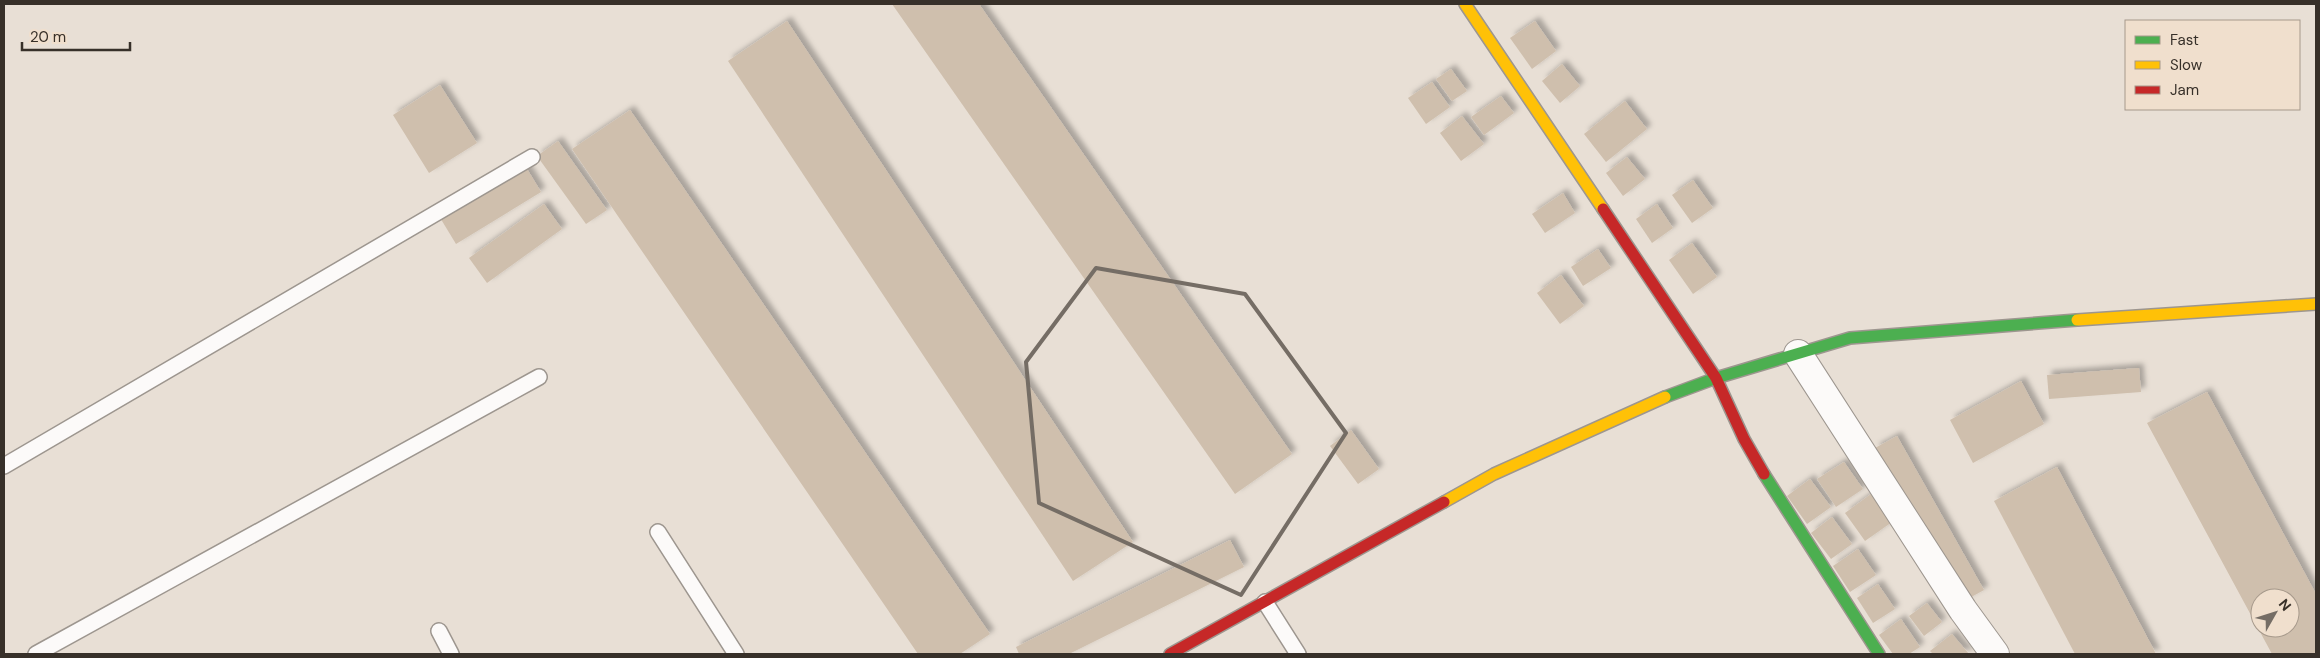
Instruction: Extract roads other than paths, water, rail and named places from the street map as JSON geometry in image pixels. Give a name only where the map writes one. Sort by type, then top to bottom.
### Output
[{"type":"street","points":[[1465,4],[1716,378],[1744,439],[1772,489],[1879,654]]},
{"type":"street","points":[[1170,654],[1494,474],[1645,404],[1716,378],[1850,338],[1956,328],[2316,304]]},
{"type":"street","points":[[1798,354],[1963,610],[1995,654]]},
{"type":"lane","points":[[4,466],[532,157]]},
{"type":"lane","points":[[36,654],[538,378]]},
{"type":"lane","points":[[658,532],[736,654]]},
{"type":"lane","points":[[1265,602],[1298,654]]},
{"type":"lane","points":[[439,632],[452,654]]}]
